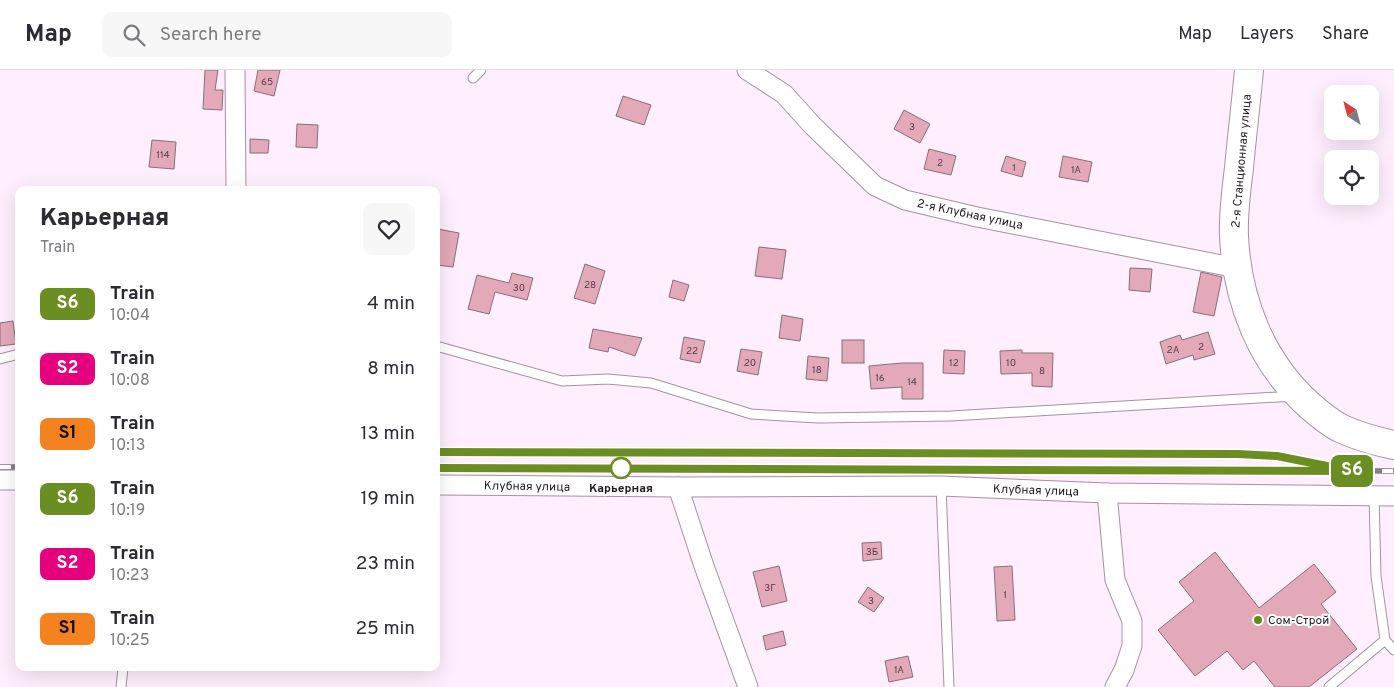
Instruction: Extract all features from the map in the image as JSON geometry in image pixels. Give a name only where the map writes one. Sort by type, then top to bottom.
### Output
[{"type":"main road","name":"2-я Станционная улица","points":[[1249,70],[1234,235],[1237,268],[1243,298],[1257,336],[1274,365],[1299,396],[1338,427],[1370,440],[1394,445]]},
{"type":"street","points":[[235,70],[236,186]]},
{"type":"street","name":"2-я Клубная улица","points":[[747,70],[784,94],[813,126],[875,186],[906,200],[976,217],[1237,268]]},
{"type":"street","points":[[0,480],[15,480]]},
{"type":"street","name":"Клубная улица","points":[[440,485],[678,487],[941,486],[1107,493],[1394,496]]},
{"type":"street","points":[[678,487],[704,566],[748,687]]},
{"type":"street","points":[[1107,493],[1115,580],[1132,621],[1132,646],[1124,670],[1115,687]]},
{"type":"lane","points":[[473,78],[481,70]]},
{"type":"lane","points":[[440,347],[562,381],[608,379],[651,384],[750,414],[808,417],[951,416],[1299,396]]},
{"type":"lane","points":[[0,359],[15,355]]},
{"type":"lane","points":[[941,486],[949,687]]},
{"type":"lane","points":[[1374,495],[1376,576],[1385,640],[1394,650]]},
{"type":"lane","points":[[1329,687],[1385,640]]},
{"type":"lane","points":[[121,687],[123,671]]},
{"type":"building","points":[[205,70],[218,70],[215,90],[223,90],[222,110],[203,109]]},
{"type":"building","points":[[258,70],[280,70],[274,96],[254,91]]},
{"type":"building","points":[[623,96],[651,105],[644,125],[616,116]]},
{"type":"building","points":[[904,110],[930,124],[920,143],[894,129]]},
{"type":"building","points":[[297,124],[318,125],[317,148],[296,147]]},
{"type":"building","points":[[250,139],[269,140],[268,153],[250,153]]},
{"type":"building","points":[[152,140],[176,142],[174,169],[149,167]]},
{"type":"building","points":[[929,149],[956,156],[951,175],[924,169]]},
{"type":"building","points":[[1006,156],[1026,162],[1022,177],[1001,171]]},
{"type":"building","points":[[1063,156],[1092,162],[1088,182],[1059,177]]},
{"type":"building","points":[[440,229],[459,233],[453,267],[440,265]]},
{"type":"building","points":[[759,247],[786,250],[782,279],[755,276]]},
{"type":"building","points":[[585,264],[605,271],[595,304],[574,298]]},
{"type":"building","points":[[1130,268],[1152,269],[1150,292],[1129,290]]},
{"type":"building","points":[[1201,272],[1222,277],[1214,316],[1193,312]]},
{"type":"building","points":[[512,273],[533,278],[527,300],[495,292],[489,314],[468,309],[477,275],[509,283]]},
{"type":"building","points":[[673,280],[689,285],[684,301],[669,297]]},
{"type":"building","points":[[782,315],[803,319],[800,341],[779,338]]},
{"type":"building","points":[[13,321],[15,344],[0,346],[0,323]]},
{"type":"building","points":[[593,329],[642,338],[635,356],[609,347],[608,352],[589,348]]},
{"type":"building","points":[[1208,332],[1215,354],[1194,360],[1193,355],[1166,364],[1160,342],[1180,335],[1182,340]]},
{"type":"building","points":[[684,337],[705,341],[700,363],[680,359]]},
{"type":"building","points":[[842,340],[864,340],[864,363],[842,363]]},
{"type":"building","points":[[741,349],[762,352],[758,375],[737,371]]},
{"type":"building","points":[[944,350],[965,351],[964,374],[943,373]]},
{"type":"building","points":[[1022,350],[1022,353],[1053,353],[1052,387],[1032,386],[1032,373],[1001,374],[1000,351]]},
{"type":"building","points":[[808,356],[829,358],[827,381],[806,379]]},
{"type":"building","points":[[923,363],[923,399],[902,399],[902,387],[871,389],[869,366]]},
{"type":"building","points":[[881,542],[882,559],[863,561],[862,543]]},
{"type":"building","points":[[1215,552],[1259,608],[1314,564],[1336,592],[1321,604],[1357,649],[1309,687],[1275,687],[1254,661],[1243,670],[1227,651],[1195,676],[1158,630],[1194,601],[1179,582]]},
{"type":"building","points":[[779,566],[787,601],[762,607],[753,572]]},
{"type":"building","points":[[1012,566],[1015,620],[997,621],[994,567]]},
{"type":"building","points":[[868,587],[884,598],[874,612],[858,602]]},
{"type":"building","points":[[783,631],[786,645],[766,650],[763,636]]},
{"type":"building","points":[[908,656],[913,677],[889,682],[885,661]]},
{"type":"railway","points":[[440,452],[1239,454],[1277,456],[1330,466]]},
{"type":"railway","points":[[0,467],[15,467]]},
{"type":"railway","points":[[440,468],[1394,471]]},
{"type":"train","name":"S6","points":[[440,452],[1238,454],[1277,456],[1352,471],[440,468]]},
{"type":"place","name":"Карьерная","points":[[621,468]]},
{"type":"place","name":"Сом-Строй","points":[[1258,620]]}]
